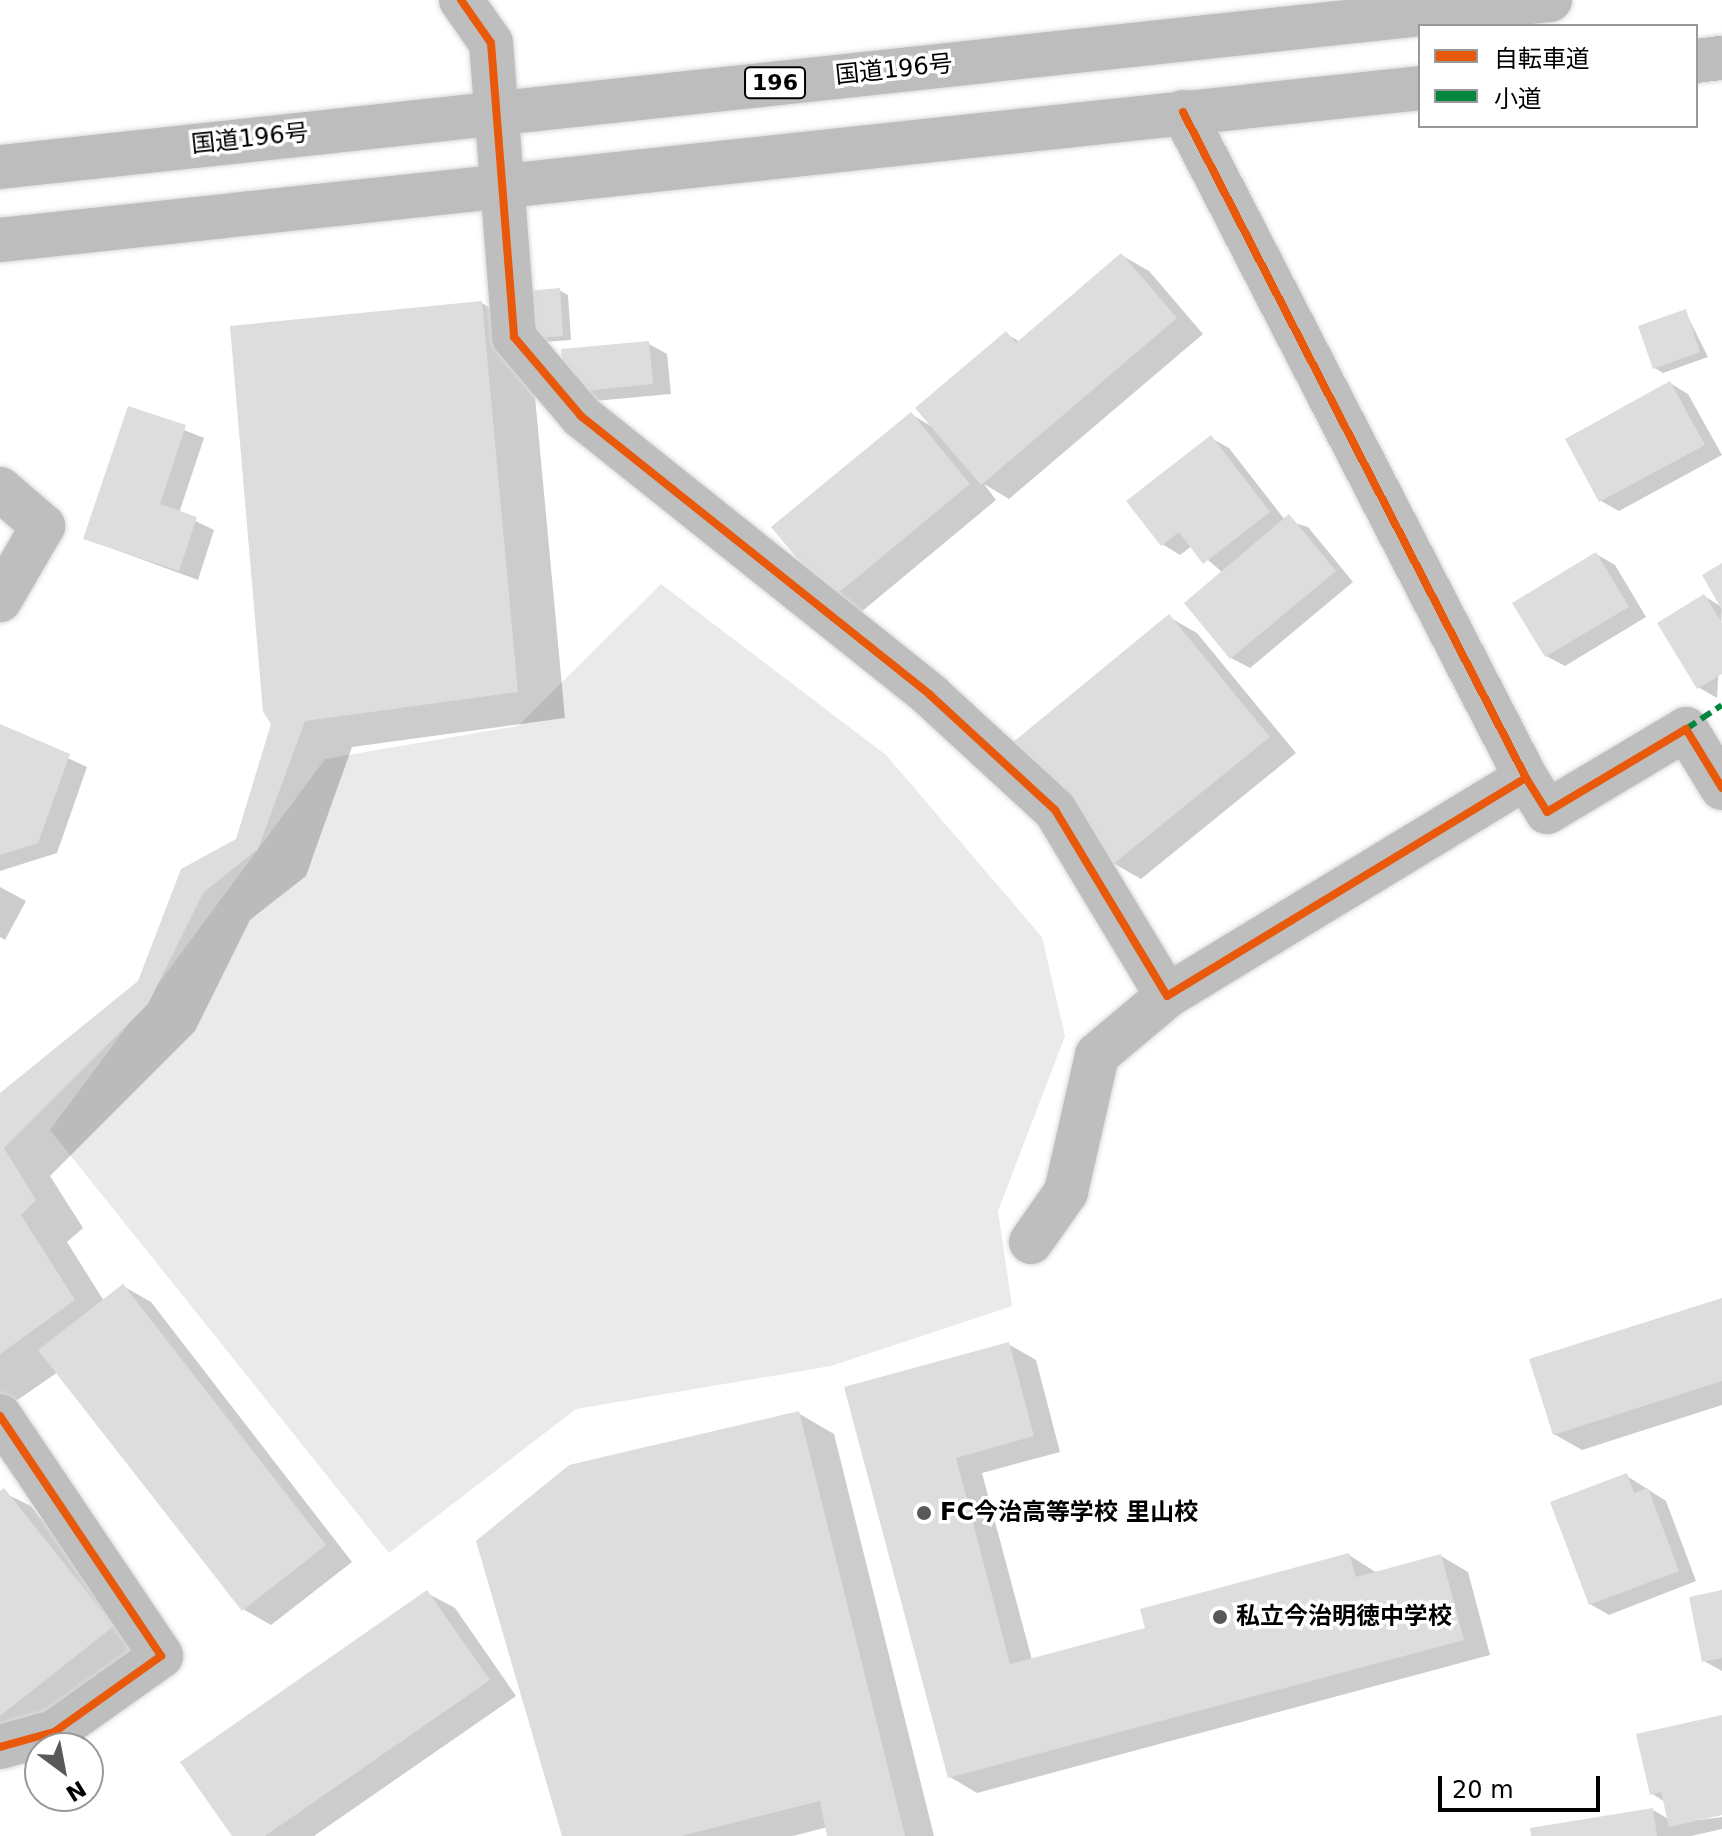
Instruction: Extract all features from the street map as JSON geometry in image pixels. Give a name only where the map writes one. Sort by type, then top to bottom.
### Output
[{"type":"highway","name":"国道196号","points":[[0,167],[1550,0]]},
{"type":"highway","points":[[1698,61],[1722,58]]},
{"type":"highway","points":[[0,240],[499,181],[1418,88]]},
{"type":"street","points":[[461,0],[491,43],[499,181],[514,337],[581,416],[930,695],[1055,810],[1167,996]]},
{"type":"street","points":[[1183,112],[1526,778],[1547,812],[1686,729],[1722,788]]},
{"type":"street","points":[[0,489],[43,526],[0,600]]},
{"type":"street","points":[[1031,1242],[1066,1192],[1097,1055],[1167,996],[1526,778]]},
{"type":"street","points":[[0,1416],[161,1656],[54,1732],[0,1747]]},
{"type":"shaded area","points":[[661,584],[886,755],[1042,937],[1065,1036],[998,1211],[1012,1306],[831,1366],[576,1409],[389,1553],[50,1130],[325,759],[518,726]]},
{"type":"building","points":[[1121,253],[1177,318],[981,485],[915,408],[1006,331],[1016,343]]},
{"type":"building","points":[[560,288],[563,336],[518,340],[515,292]]},
{"type":"building","points":[[482,301],[518,692],[305,721],[258,849],[203,893],[148,1004],[4,1148],[36,1200],[21,1215],[75,1300],[0,1354],[0,1093],[138,981],[181,869],[236,839],[271,724],[263,712],[230,326]]},
{"type":"building","points":[[1686,309],[1700,352],[1653,369],[1638,326]]},
{"type":"building","points":[[649,341],[653,384],[564,393],[561,349]]},
{"type":"building","points":[[1670,381],[1705,445],[1599,502],[1565,439]]},
{"type":"building","points":[[128,406],[186,425],[160,504],[197,517],[179,571],[83,539]]},
{"type":"building","points":[[911,412],[970,484],[831,599],[771,527]]},
{"type":"building","points":[[1211,435],[1270,512],[1203,564],[1179,532],[1161,546],[1126,501]]},
{"type":"building","points":[[1289,514],[1336,571],[1230,659],[1184,603]]},
{"type":"building","points":[[1596,552],[1629,607],[1545,657],[1512,603]]},
{"type":"building","points":[[1722,563],[1722,610],[1702,575]]},
{"type":"building","points":[[1704,594],[1722,623],[1722,674],[1697,689],[1657,623]]},
{"type":"building","points":[[1169,614],[1270,737],[1112,865],[1012,743]]},
{"type":"building","points":[[0,724],[70,754],[38,843],[0,855]]},
{"type":"building","points":[[123,1284],[326,1545],[242,1611],[38,1350]]},
{"type":"building","points":[[1722,1298],[1722,1381],[1553,1435],[1529,1359]]},
{"type":"building","points":[[1009,1342],[1034,1436],[956,1458],[1010,1664],[1145,1628],[1140,1609],[1349,1553],[1356,1577],[1441,1554],[1464,1640],[948,1778],[844,1387]]},
{"type":"building","points":[[799,1411],[905,1836],[827,1836],[820,1801],[681,1836],[562,1836],[476,1541],[569,1465]]},
{"type":"building","points":[[1627,1473],[1634,1493],[1648,1488],[1679,1571],[1589,1605],[1550,1502]]},
{"type":"building","points":[[4,1488],[114,1626],[0,1716],[0,1491]]},
{"type":"building","points":[[427,1590],[490,1680],[265,1836],[232,1836],[180,1762]]},
{"type":"building","points":[[1722,1590],[1722,1658],[1702,1662],[1689,1597]]},
{"type":"building","points":[[1722,1715],[1722,1815],[1669,1827],[1661,1792],[1650,1795],[1636,1734]]},
{"type":"building","points":[[1653,1808],[1657,1836],[1531,1836],[1530,1828]]},
{"type":"marked path","points":[[1686,729],[1722,705]]},
{"type":"cycle path","points":[[461,0],[491,43],[514,337],[581,416],[930,695],[1055,810],[1167,996],[1526,778],[1547,812],[1686,729],[1722,788]]},
{"type":"cycle path","points":[[1183,112],[1526,778]]},
{"type":"cycle path","points":[[0,1416],[161,1656],[54,1732],[0,1747]]},
{"type":"place","name":"FC今治高等学校 里山校","points":[[924,1513]]},
{"type":"place","name":"私立今治明徳中学校","points":[[1220,1617]]}]
